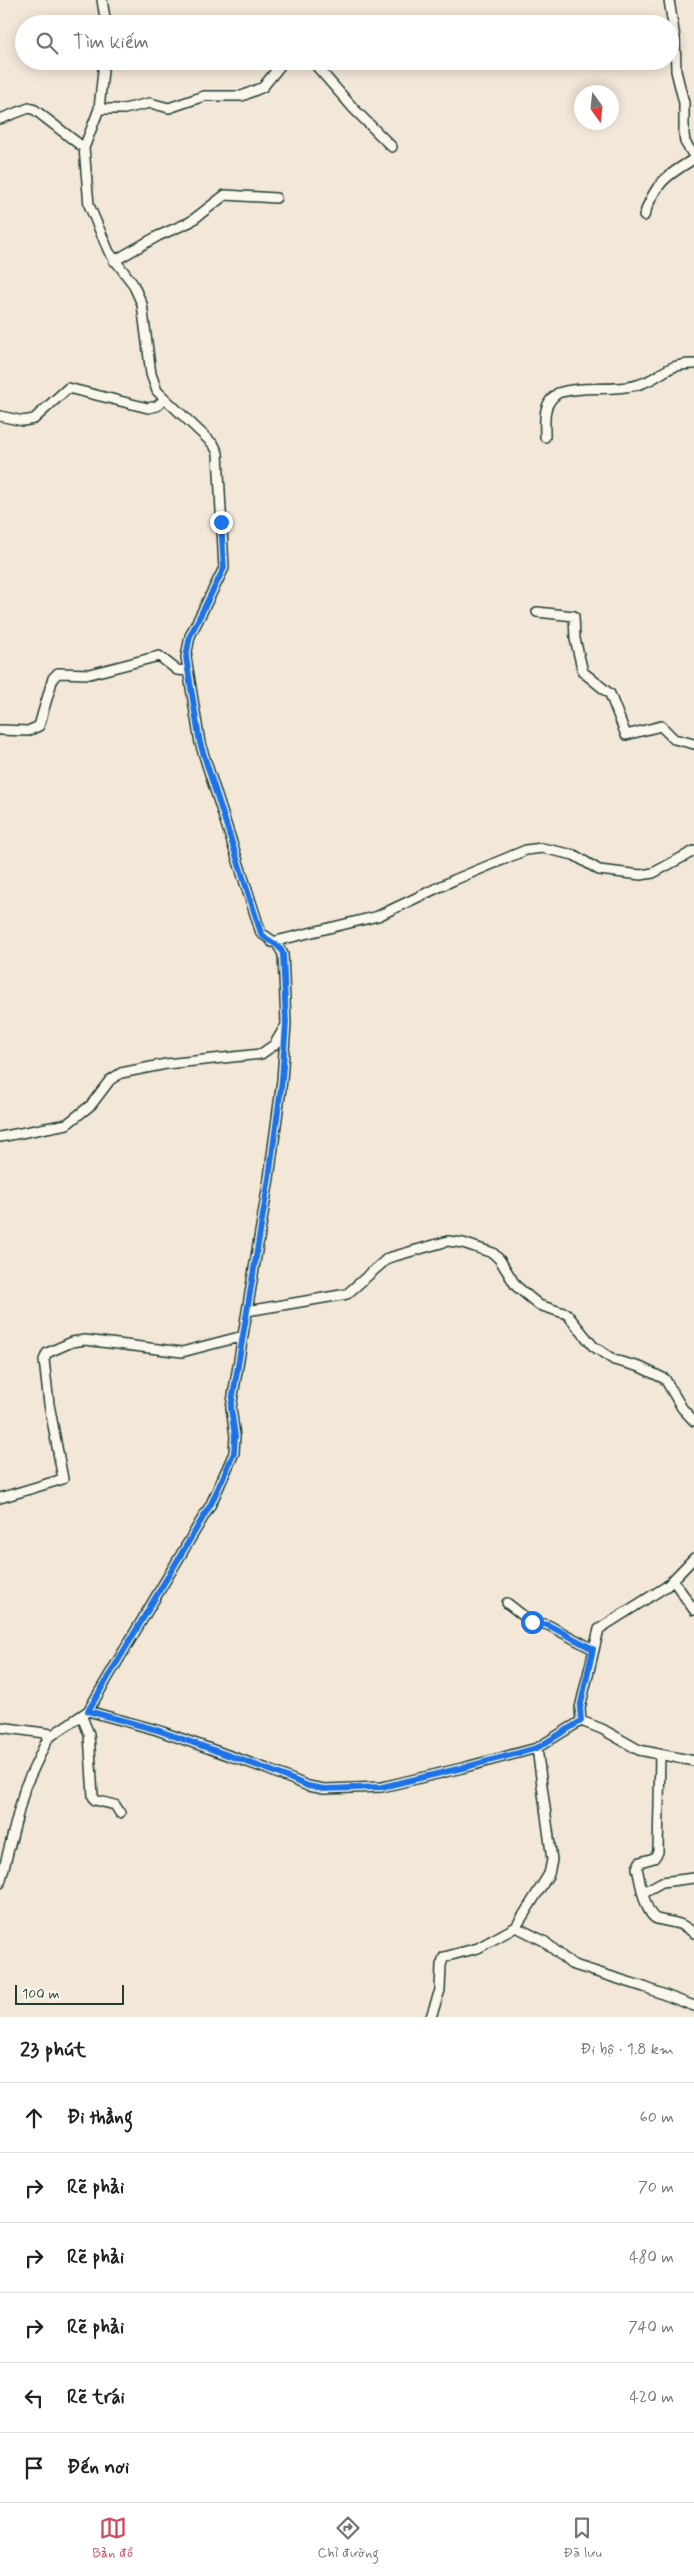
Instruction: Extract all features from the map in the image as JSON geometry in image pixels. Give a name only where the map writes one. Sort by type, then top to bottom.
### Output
[{"type":"street","points":[[102,0],[104,15]]},
{"type":"street","points":[[669,0],[672,15]]},
{"type":"street","points":[[0,1883],[25,1787],[52,1734],[85,1714],[207,1512],[234,1453],[235,1436],[231,1408],[269,1178],[282,1080],[286,1023],[283,954],[281,949],[261,933],[200,743],[186,657],[190,636],[224,568],[219,501],[220,462],[214,445],[164,400],[157,391],[151,374],[142,304],[133,284],[114,261],[89,205],[84,148],[99,109],[103,70]]},
{"type":"street","points":[[99,109],[124,109],[150,103],[169,108],[204,96],[242,96],[263,86],[276,70]]},
{"type":"street","points":[[320,70],[354,109],[392,146]]},
{"type":"street","points":[[644,216],[649,198],[665,177],[694,157],[685,142],[684,103],[676,70]]},
{"type":"street","points":[[0,119],[29,108],[35,110],[84,148]]},
{"type":"street","points":[[114,261],[158,236],[190,222],[225,195],[276,198]]},
{"type":"street","points":[[545,437],[545,410],[552,397],[558,393],[637,385],[654,378],[673,366],[694,364]]},
{"type":"street","points":[[0,416],[23,421],[34,419],[68,388],[148,408],[158,406],[164,400]]},
{"type":"street","points":[[537,612],[574,616],[575,639],[583,672],[610,694],[626,735],[661,726],[674,739],[694,744]]},
{"type":"street","points":[[0,730],[28,731],[39,726],[52,678],[58,672],[90,674],[159,656],[177,670],[188,671]]},
{"type":"street","points":[[272,942],[378,916],[454,880],[526,850],[542,848],[566,853],[579,857],[599,870],[641,875],[653,873],[694,851]]},
{"type":"street","points":[[0,1137],[67,1124],[91,1105],[110,1080],[121,1073],[166,1064],[261,1054],[274,1045],[286,1023]]},
{"type":"street","points":[[247,1311],[339,1296],[358,1286],[388,1258],[448,1241],[463,1242],[493,1253],[500,1260],[516,1286],[539,1305],[567,1314],[593,1346],[614,1360],[640,1367],[665,1379],[682,1408],[694,1421]]},
{"type":"street","points":[[0,1498],[64,1479],[49,1404],[44,1360],[47,1353],[72,1342],[85,1340],[182,1352],[243,1336]]},
{"type":"street","points":[[581,1721],[580,1708],[597,1633],[602,1626],[661,1590],[694,1558]]},
{"type":"street","points":[[673,1580],[694,1610]]},
{"type":"street","points":[[507,1603],[530,1620],[548,1625],[593,1649]]},
{"type":"street","points":[[85,1714],[157,1730],[267,1769],[308,1786],[324,1789],[391,1786],[537,1748],[581,1721]]},
{"type":"street","points":[[85,1714],[89,1734],[93,1796],[95,1800],[115,1804],[120,1813]]},
{"type":"street","points":[[581,1721],[602,1729],[639,1750],[694,1761]]},
{"type":"street","points":[[0,1727],[52,1734]]},
{"type":"street","points":[[431,2017],[440,1990],[441,1965],[444,1957],[478,1948],[516,1927],[548,1874],[552,1860],[537,1748]]},
{"type":"street","points":[[660,1755],[658,1852],[654,1858],[640,1862],[637,1868],[649,1913],[653,1917],[683,1924],[694,1933]]},
{"type":"street","points":[[644,1892],[662,1882],[694,1878]]},
{"type":"street","points":[[516,1927],[544,1941],[571,1964],[644,1987],[694,2006]]},
{"type":"route","points":[[221,522],[224,568],[190,636],[186,657],[196,728],[200,743],[261,933],[264,938],[277,944],[283,954],[286,1023],[282,1080],[269,1178],[231,1408],[235,1436],[234,1453],[207,1512],[163,1582],[88,1711],[157,1730],[316,1788],[391,1786],[537,1748],[581,1721],[580,1708],[593,1649],[548,1625],[532,1622]]}]
